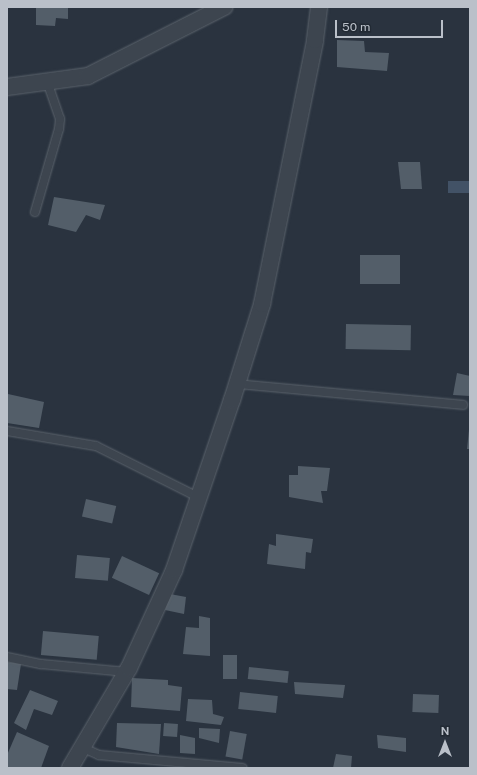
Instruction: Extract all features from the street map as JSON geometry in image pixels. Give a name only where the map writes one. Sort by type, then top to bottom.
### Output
[{"type":"street","points":[[7,87],[88,76],[224,7]]},
{"type":"street","points":[[70,768],[127,672],[174,570],[200,498],[262,304],[315,40],[319,7]]},
{"type":"lane","points":[[35,212],[59,129],[60,119],[47,82]]},
{"type":"lane","points":[[237,384],[463,404]]},
{"type":"lane","points":[[7,431],[96,446],[200,498]]},
{"type":"lane","points":[[7,657],[41,664],[127,672]]},
{"type":"lane","points":[[82,746],[99,755],[242,768]]},
{"type":"water","points":[[448,181],[470,181],[470,193],[448,193]]},
{"type":"building","points":[[36,7],[68,7],[68,19],[56,18],[55,26],[36,25]]},
{"type":"building","points":[[337,40],[364,41],[365,52],[389,53],[387,71],[337,67]]},
{"type":"building","points":[[398,162],[420,162],[422,189],[401,189]]},
{"type":"building","points":[[54,197],[105,205],[100,220],[86,215],[76,232],[48,225]]},
{"type":"building","points":[[360,255],[400,255],[400,284],[360,284]]},
{"type":"building","points":[[346,324],[411,325],[411,350],[346,349]]},
{"type":"building","points":[[457,373],[470,376],[470,396],[453,395]]},
{"type":"building","points":[[8,394],[44,402],[39,428],[7,423]]},
{"type":"building","points":[[470,420],[470,449],[467,449]]},
{"type":"building","points":[[298,466],[330,468],[327,491],[321,491],[323,503],[289,497],[289,475],[298,475]]},
{"type":"building","points":[[86,499],[116,506],[112,524],[82,517]]},
{"type":"building","points":[[276,534],[313,539],[311,553],[306,552],[305,569],[267,564],[269,544],[276,546]]},
{"type":"building","points":[[77,555],[110,558],[108,581],[75,578]]},
{"type":"building","points":[[122,556],[159,573],[149,595],[112,578]]},
{"type":"building","points":[[170,594],[186,597],[184,614],[165,610]]},
{"type":"building","points":[[199,616],[210,618],[210,656],[183,654],[186,627],[199,628]]},
{"type":"building","points":[[43,631],[99,636],[97,660],[41,655]]},
{"type":"building","points":[[223,655],[237,655],[237,679],[223,679]]},
{"type":"building","points":[[7,662],[21,664],[17,690],[7,689]]},
{"type":"building","points":[[249,667],[289,671],[288,683],[248,679]]},
{"type":"building","points":[[132,678],[168,680],[168,685],[182,687],[180,711],[131,707]]},
{"type":"building","points":[[294,682],[345,685],[343,698],[295,694]]},
{"type":"building","points":[[30,690],[58,701],[52,715],[34,709],[26,730],[14,723]]},
{"type":"building","points":[[240,692],[278,696],[276,713],[238,709]]},
{"type":"building","points":[[413,694],[439,695],[438,713],[412,712]]},
{"type":"building","points":[[188,699],[212,700],[213,714],[224,717],[221,725],[186,721]]},
{"type":"building","points":[[117,723],[161,724],[159,754],[116,747]]},
{"type":"building","points":[[164,723],[178,724],[177,737],[163,736]]},
{"type":"building","points":[[199,728],[220,729],[219,743],[199,738]]},
{"type":"building","points":[[230,731],[247,734],[242,760],[225,757]]},
{"type":"building","points":[[17,732],[49,746],[41,768],[7,768],[7,755]]},
{"type":"building","points":[[180,735],[195,738],[195,754],[180,753]]},
{"type":"building","points":[[377,735],[406,738],[406,752],[378,748]]},
{"type":"building","points":[[336,754],[352,756],[351,768],[333,768]]}]
